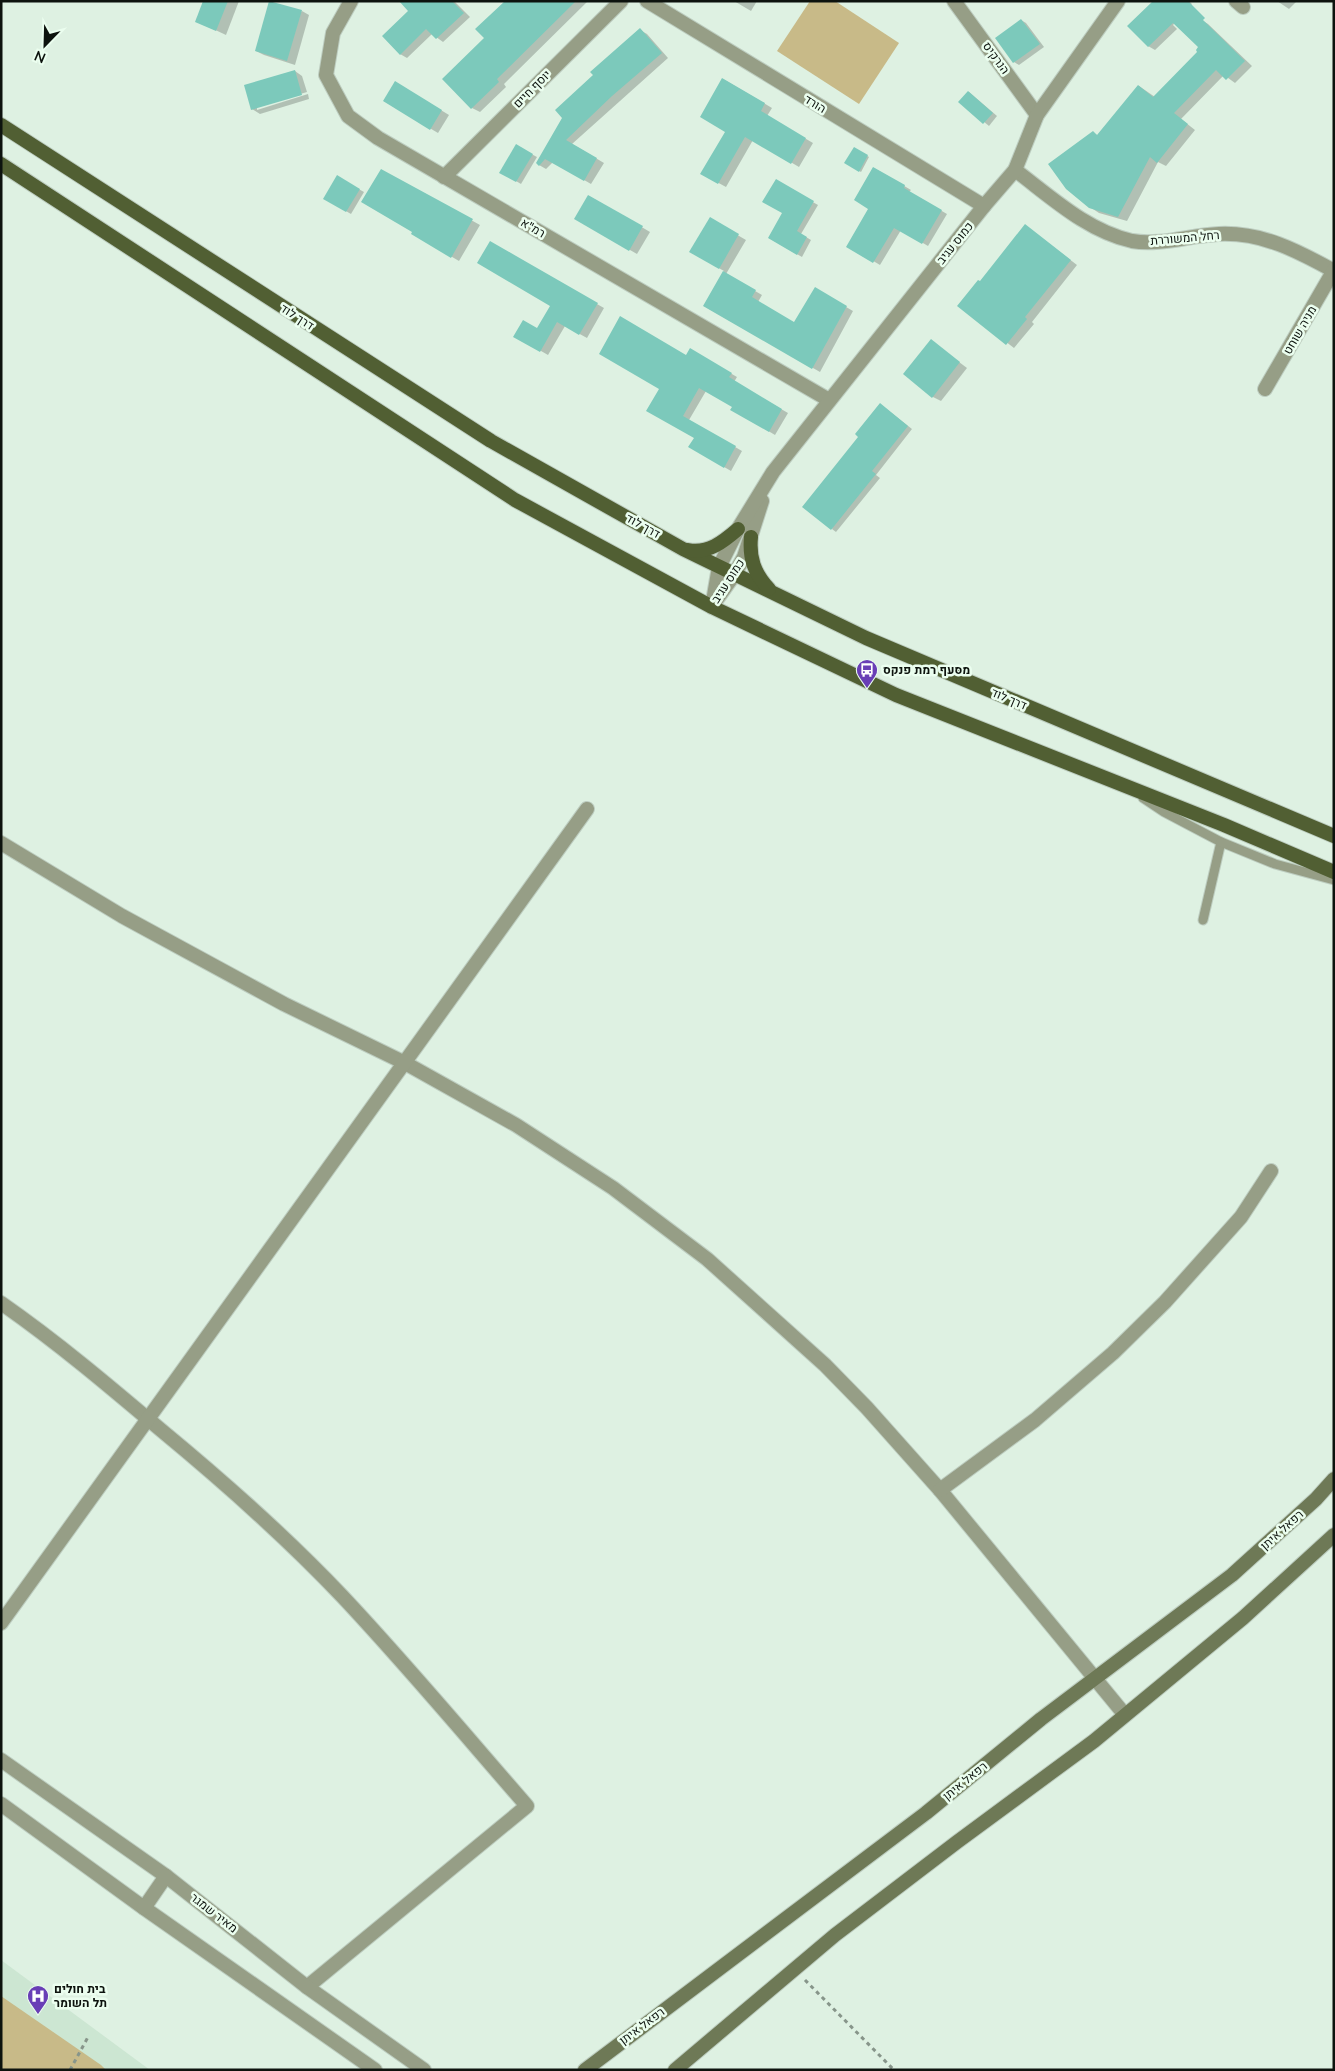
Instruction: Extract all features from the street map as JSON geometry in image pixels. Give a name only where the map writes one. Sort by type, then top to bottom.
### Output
[{"type":"main road","name":"דרך לוד","points":[[1,125],[491,441],[683,549],[866,638],[1334,836]]},
{"type":"main road","points":[[1,164],[515,500],[712,607],[896,695],[1126,786],[1334,872]]},
{"type":"main road","points":[[683,549],[699,551],[708,549],[726,539],[738,529]]},
{"type":"main road","points":[[751,537],[750,554],[755,570],[773,593]]},
{"type":"main road","name":"רפאל איתן","points":[[585,2070],[926,1813],[1041,1719],[1232,1575],[1316,1499],[1334,1479]]},
{"type":"main road","points":[[675,2070],[835,1935],[1094,1741],[1243,1618],[1334,1536]]},
{"type":"street","name":"רמ\"א","points":[[351,1],[333,33],[326,75],[348,116],[378,138],[444,177],[829,400]]},
{"type":"street","name":"יוסף חיים","points":[[444,177],[621,1]]},
{"type":"street","name":"הורד","points":[[647,1],[984,206]]},
{"type":"street","name":"הנרקיס","points":[[954,1],[1037,115]]},
{"type":"street","name":"כמוס עגיב","points":[[712,607],[719,567],[738,529],[773,472],[984,206],[1015,170],[1037,115],[1118,1]]},
{"type":"street","name":"רחל המשוררת","points":[[1015,170],[1092,227],[1112,235],[1134,241],[1159,242],[1220,234],[1248,236],[1276,242],[1334,271]]},
{"type":"street","name":"מניה שוחט","points":[[1265,390],[1334,271]]},
{"type":"street","name":"כמוס עגיב","points":[[712,607],[734,575],[751,537],[757,511],[773,472]]},
{"type":"street","points":[[1,1623],[587,809]]},
{"type":"street","points":[[1,843],[130,921],[284,1004],[405,1063],[516,1125],[613,1188],[707,1259],[826,1365],[940,1490],[1125,1715]]},
{"type":"street","points":[[940,1490],[1035,1420],[1119,1347],[1165,1302],[1240,1217],[1271,1171]]},
{"type":"street","points":[[1,1303],[102,1380],[212,1472],[300,1554],[341,1596],[527,1806],[307,1987]]},
{"type":"street","name":"מאיר שמגר","points":[[1,1760],[166,1876],[307,1987],[424,2070]]},
{"type":"street","points":[[1,1804],[144,1908],[375,2070]]},
{"type":"street","points":[[144,1908],[166,1876]]},
{"type":"lane","points":[[1126,786],[1164,812],[1222,842],[1275,864],[1334,880]]},
{"type":"lane","points":[[1204,920],[1222,842]]},
{"type":"path","points":[[794,1970],[894,2070]]},
{"type":"path","points":[[70,2070],[88,2037]]},
{"type":"shaded area","points":[[810,1],[835,1],[899,43],[859,104],[777,51]]},
{"type":"shaded area","name":"בית חולים תל השומר","points":[[1,1960],[150,2070],[1,2070]]},
{"type":"shaded area","points":[[1,1996],[101,2065],[106,2070],[1,2070]]},
{"type":"building","points":[[203,1],[228,1],[216,31],[195,22]]},
{"type":"building","points":[[269,1],[302,10],[287,61],[255,51]]},
{"type":"building","points":[[399,1],[452,1],[464,13],[436,39],[426,29],[400,55],[382,36],[408,11]]},
{"type":"building","points":[[505,1],[576,1],[497,79],[499,82],[471,109],[442,79],[484,38],[475,29]]},
{"type":"building","points":[[1153,1],[1188,1],[1205,18],[1203,20],[1245,61],[1226,80],[1216,70],[1174,113],[1188,124],[1157,163],[1150,157],[1118,217],[1089,208],[1066,189],[1048,164],[1093,131],[1097,135],[1138,85],[1153,97],[1197,52],[1198,47],[1173,23],[1148,47],[1127,26]]},
{"type":"building","points":[[1021,19],[1040,44],[1013,63],[995,38]]},
{"type":"building","points":[[640,28],[662,53],[612,96],[566,140],[597,158],[584,181],[545,159],[539,166],[536,163],[562,118],[555,110],[593,75],[590,72]]},
{"type":"building","points":[[295,70],[302,95],[251,110],[244,85]]},
{"type":"building","points":[[722,78],[765,103],[761,111],[806,138],[791,164],[745,137],[718,184],[700,174],[725,132],[700,117]]},
{"type":"building","points":[[395,81],[442,110],[430,130],[383,101]]},
{"type":"building","points":[[968,91],[993,113],[983,124],[958,102]]},
{"type":"building","points":[[516,144],[533,154],[516,182],[499,173]]},
{"type":"building","points":[[854,147],[868,155],[859,172],[844,163]]},
{"type":"building","points":[[873,167],[905,185],[904,188],[942,210],[922,244],[894,228],[873,263],[846,247],[868,209],[854,200]]},
{"type":"building","points":[[381,169],[473,219],[451,258],[361,202]]},
{"type":"building","points":[[337,175],[360,189],[346,212],[323,199]]},
{"type":"building","points":[[776,179],[814,201],[797,231],[807,237],[797,255],[768,238],[782,213],[762,202]]},
{"type":"building","points":[[588,195],[643,226],[629,251],[574,219]]},
{"type":"building","points":[[710,217],[739,234],[719,269],[689,252]]},
{"type":"building","points":[[1025,224],[1071,260],[1025,317],[1027,319],[1006,345],[957,306],[978,280],[980,281]]},
{"type":"building","points":[[490,241],[598,303],[579,335],[557,322],[540,352],[513,337],[523,320],[537,328],[550,306],[477,263]]},
{"type":"building","points":[[723,271],[756,290],[752,297],[794,322],[815,287],[847,306],[812,369],[703,306]]},
{"type":"building","points":[[620,316],[686,355],[690,348],[732,373],[729,377],[782,409],[769,432],[730,410],[732,407],[699,388],[683,416],[736,446],[724,468],[688,447],[694,438],[646,411],[659,389],[599,354]]},
{"type":"building","points":[[931,339],[960,362],[932,398],[903,374]]},
{"type":"building","points":[[880,403],[908,426],[872,471],[876,474],[831,530],[802,507],[858,437],[855,434]]},
{"type":"place","name":"מסעף רמת פנקס","points":[[867,689]]},
{"type":"place","name":"בית חולים תל השומר","points":[[38,2015]]}]
